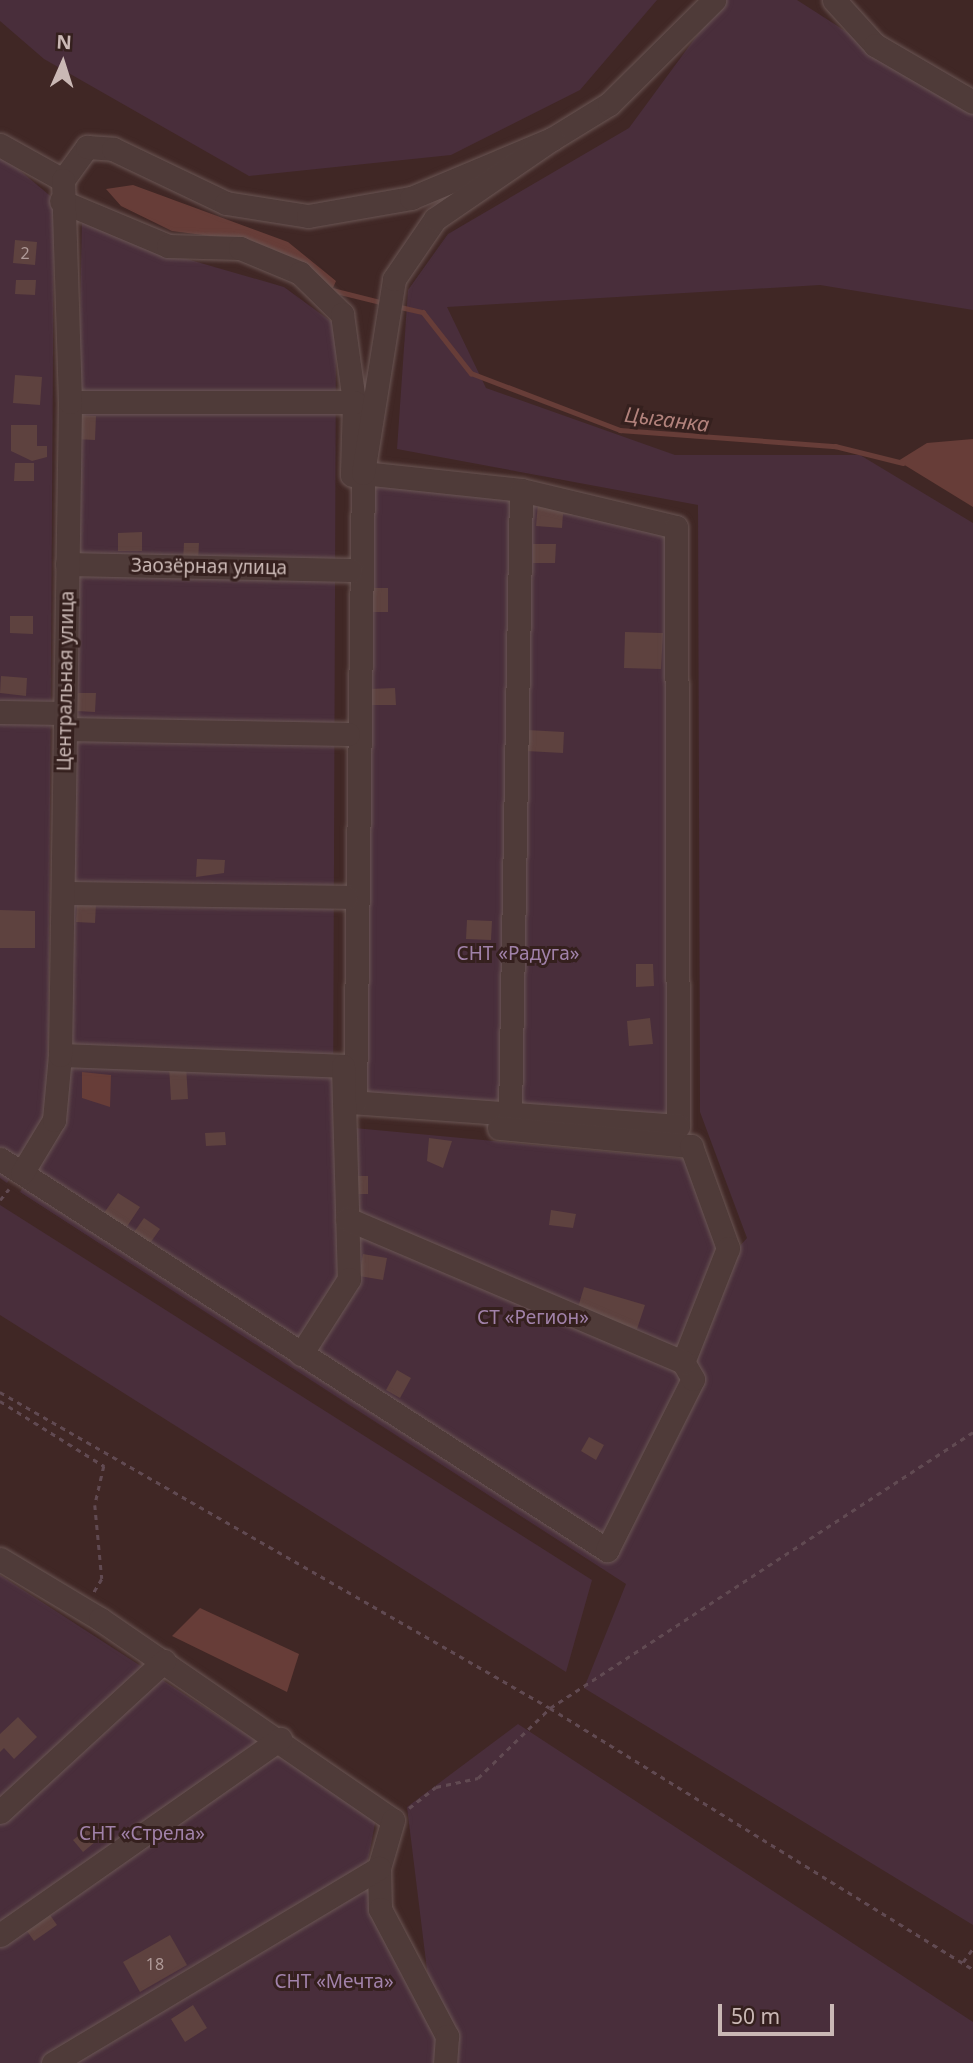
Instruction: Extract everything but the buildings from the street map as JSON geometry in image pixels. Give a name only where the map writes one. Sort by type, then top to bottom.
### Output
[{"type":"street","points":[[363,473],[521,490],[676,527],[678,1126],[355,1101],[363,473],[394,279],[435,219],[552,139],[609,104],[714,0]]},
{"type":"street","points":[[834,0],[875,44],[973,102]]},
{"type":"street","points":[[62,190],[88,147],[114,149],[226,203],[308,216],[411,198],[552,139]]},
{"type":"street","points":[[0,145],[62,190],[168,246],[240,248],[300,273],[342,314],[354,402],[343,1066],[349,1279],[301,1354]]},
{"type":"street","name":"Центральная улица","points":[[22,1172],[54,1120],[60,1055],[69,402],[62,190]]},
{"type":"street","points":[[69,402],[354,402]]},
{"type":"street","points":[[510,1114],[521,490]]},
{"type":"street","name":"Заозёрная улица","points":[[67,564],[351,570]]},
{"type":"street","points":[[0,712],[65,721],[348,734]]},
{"type":"street","points":[[63,893],[346,897]]},
{"type":"street","points":[[60,1055],[343,1066]]},
{"type":"street","points":[[344,1114],[691,1146],[728,1248],[683,1362]]},
{"type":"street","points":[[0,1159],[607,1550],[693,1379],[683,1362],[347,1219]]},
{"type":"street","points":[[5,1570],[83,1609],[164,1661],[281,1739],[393,1820],[379,1868],[380,1909],[447,2036],[445,2063]]},
{"type":"street","points":[[0,1811],[164,1661]]},
{"type":"street","points":[[0,1935],[281,1739]]},
{"type":"street","points":[[53,2063],[379,1868]]},
{"type":"path","points":[[0,1392],[550,1708],[973,1969]]},
{"type":"path","points":[[0,1401],[104,1466],[94,1505],[102,1579],[83,1609]]},
{"type":"path","points":[[393,1820],[436,1787],[478,1778],[550,1708],[973,1432]]},
{"type":"path","points":[[962,1963],[973,1948]]},
{"type":"green space","points":[[0,0],[657,0],[580,90],[451,155],[249,176],[44,59],[0,21]]},
{"type":"green space","name":"СТ «Регион»","points":[[723,0],[797,0],[973,113],[973,310],[820,285],[447,307],[486,388],[675,455],[860,455],[973,523],[973,1925],[584,1688],[626,1584],[20,1192],[64,1121],[82,219],[173,255],[284,287],[336,325],[333,1126],[707,1161],[738,1248],[747,1238],[700,1112],[698,505],[397,449],[408,290],[448,234],[629,128]]},
{"type":"green space","points":[[0,154],[54,199],[48,1118],[7,1183],[0,1178]]},
{"type":"green space","name":"СНТ «Радуга»","points":[[359,466],[522,484],[683,517],[684,1136],[349,1109]]},
{"type":"green space","points":[[0,1205],[592,1580],[566,1672],[0,1315]]},
{"type":"green space","points":[[0,1575],[376,1818],[366,1871],[428,1978],[407,1807],[518,1724],[973,2022],[973,2063],[0,2063]]},
{"type":"shaded area","points":[[133,185],[288,242],[336,281],[332,290],[234,239],[172,231],[121,206],[106,189]]},
{"type":"shaded area","points":[[973,439],[973,507],[898,461],[927,443]]},
{"type":"shaded area","points":[[82,1072],[111,1075],[110,1107],[82,1098]]},
{"type":"shaded area","points":[[200,1608],[299,1654],[287,1692],[172,1636]]},
{"type":"waterway","name":"Цыганка","points":[[332,290],[384,303]]},
{"type":"waterway","name":"Цыганка","points":[[396,306],[423,312],[471,373],[620,430],[835,446],[903,463]]},
{"type":"park label","name":"СНТ «Стрела»","points":[[142,1834]]},
{"type":"park label","name":"СНТ «Мечта»","points":[[334,1982]]}]
